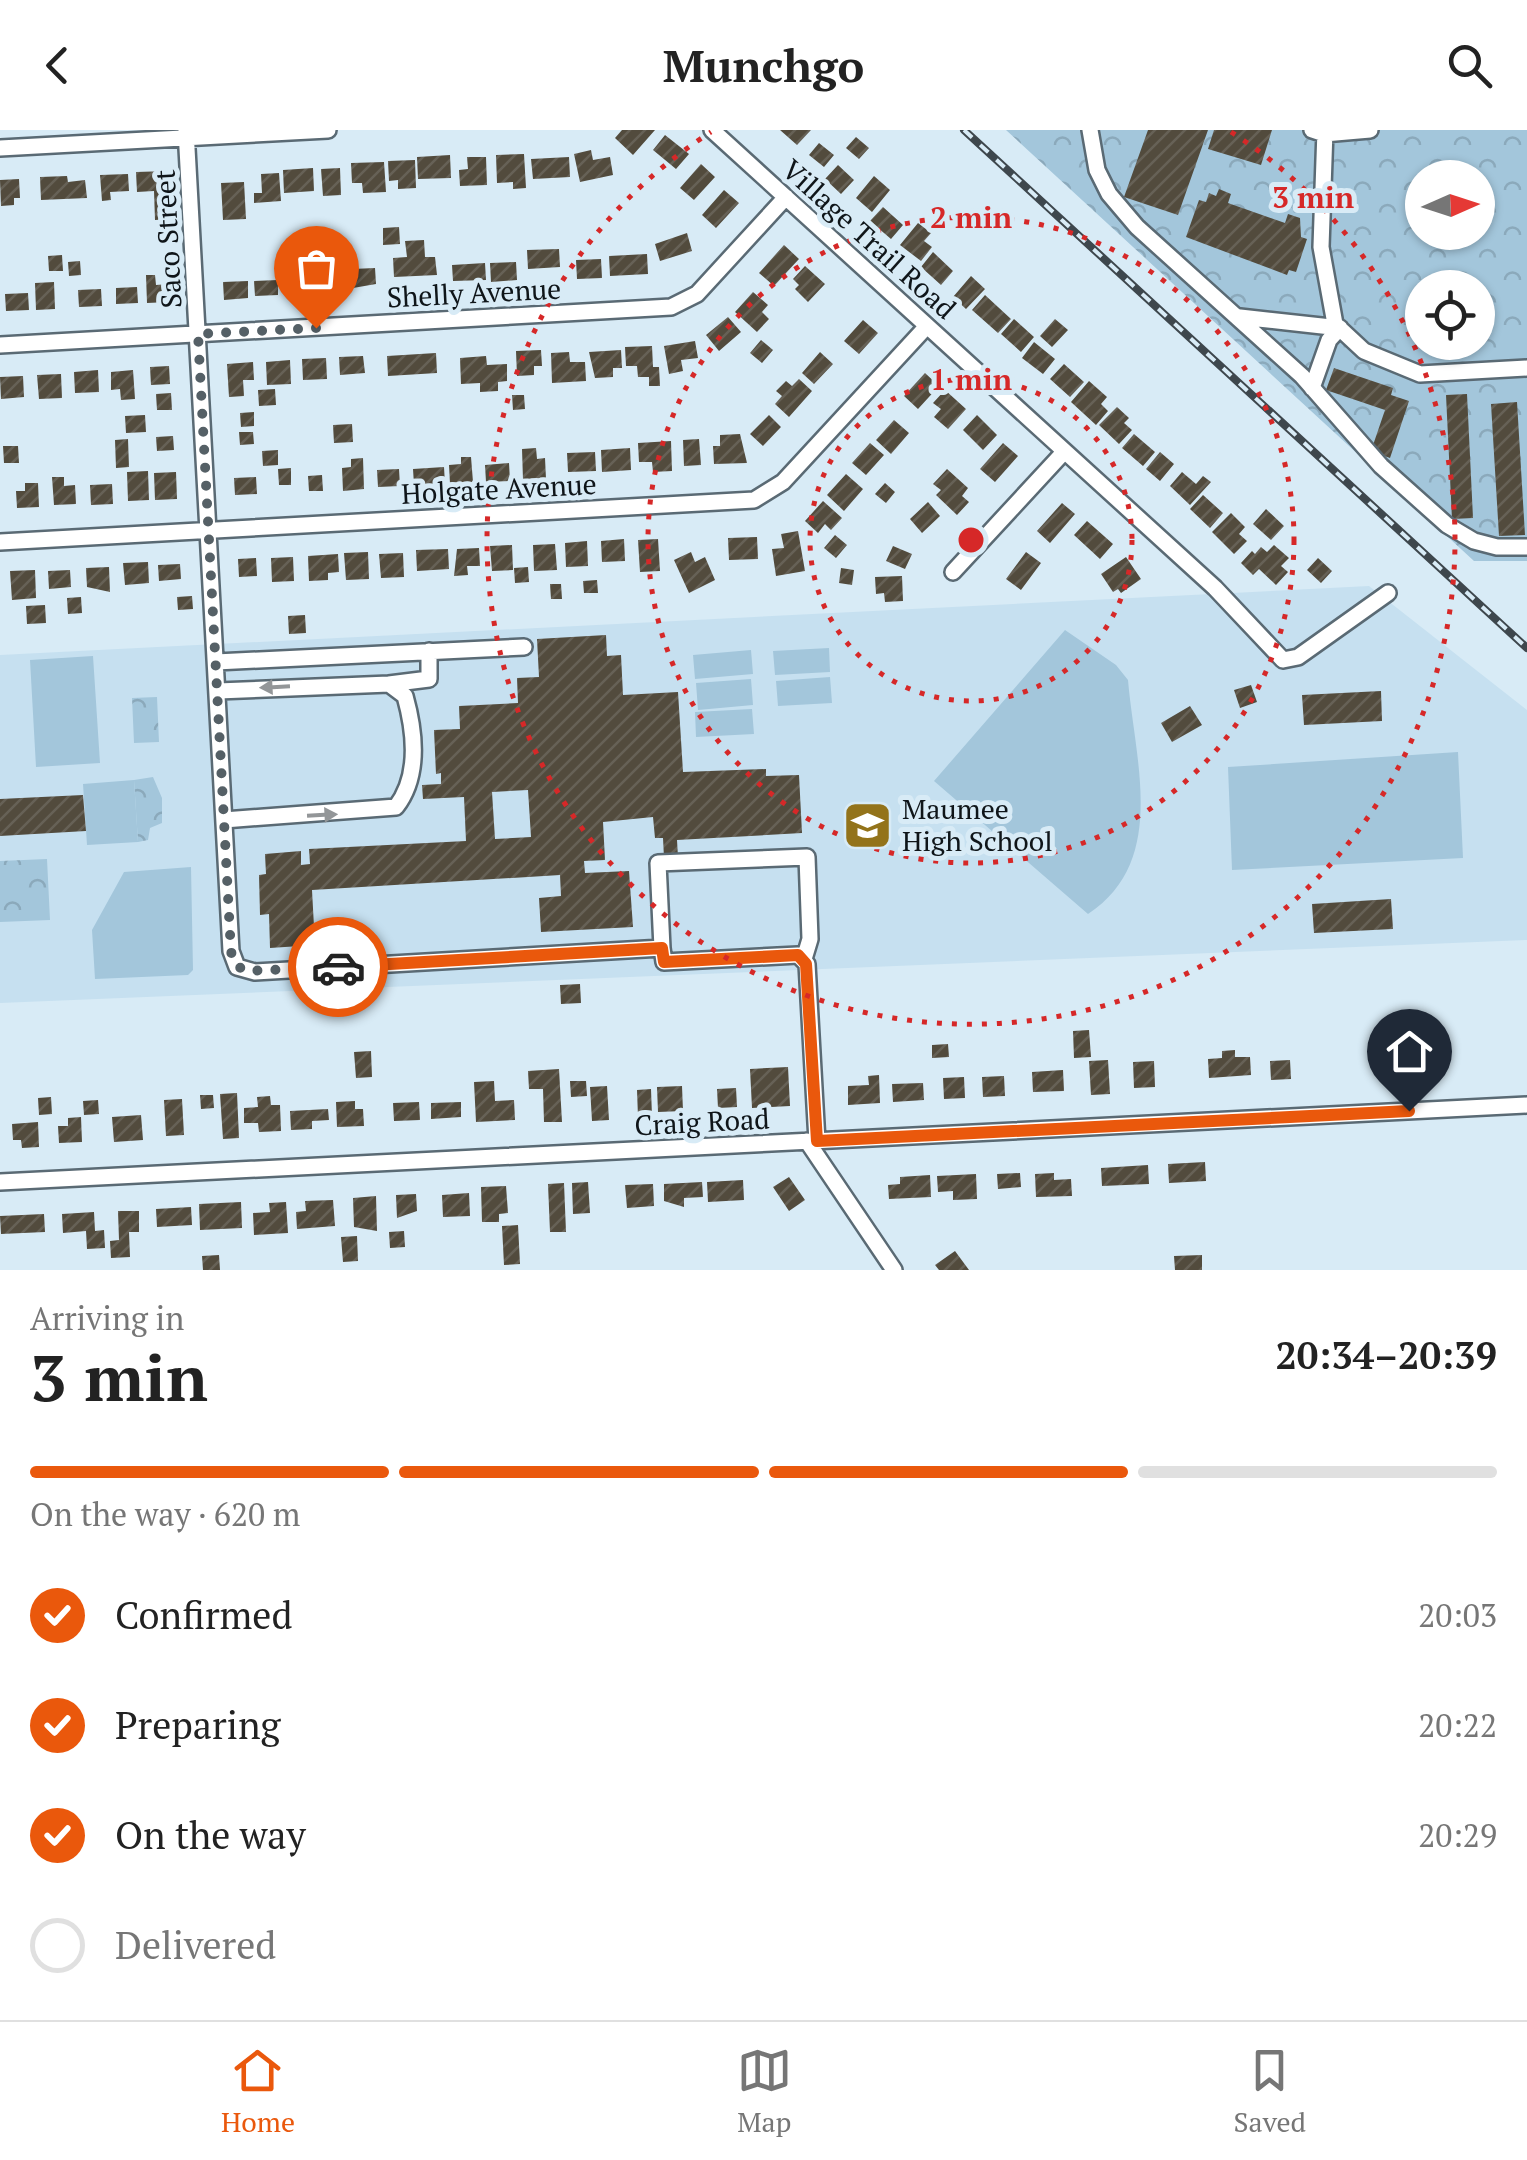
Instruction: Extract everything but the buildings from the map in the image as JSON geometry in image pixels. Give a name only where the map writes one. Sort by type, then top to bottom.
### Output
[{"type":"street","points":[[0,148],[186,134],[328,130]]},
{"type":"street","name":"Village Trail Road","points":[[712,130],[1214,588],[1283,660],[1298,657],[1388,592]]},
{"type":"street","points":[[1090,130],[1098,170],[1108,194],[1136,227],[1240,317],[1312,388],[1381,466],[1447,525],[1474,541],[1497,548],[1527,548]]},
{"type":"street","points":[[1370,130],[1320,131],[1321,247],[1326,290],[1340,328],[1364,351],[1420,374],[1527,368]]},
{"type":"street","name":"Saco Street","points":[[186,134],[231,952],[237,966],[246,971],[662,948]]},
{"type":"street","name":"Shelly Avenue","points":[[0,345],[671,307],[698,294],[786,197]]},
{"type":"street","points":[[1240,317],[1340,328]]},
{"type":"street","name":"Holgate Avenue","points":[[0,542],[754,500],[783,482],[927,326]]},
{"type":"street","points":[[1312,388],[1329,340],[1340,328]]},
{"type":"street","points":[[953,572],[1063,452]]},
{"type":"street","points":[[216,662],[524,647]]},
{"type":"street","points":[[218,691],[429,679],[428,651]]},
{"type":"street","points":[[224,820],[396,807],[412,774],[413,743],[405,696],[389,684]]},
{"type":"street","points":[[804,959],[790,954],[664,962],[658,863],[806,856],[810,938],[804,959],[812,1141],[894,1270]]},
{"type":"street","name":"Craig Road","points":[[0,1182],[1527,1105]]},
{"type":"shaded area","name":"Maumee High School","points":[[1369,586],[1527,710],[1527,940],[0,1003],[0,655]]},
{"type":"green space","points":[[1006,130],[1527,130],[1527,561],[1474,561]]},
{"type":"green space","points":[[1065,630],[1116,665],[1128,680],[1140,776],[1138,838],[1129,867],[1113,892],[1088,914],[934,781]]},
{"type":"green space","points":[[829,648],[830,672],[775,675],[773,651]]},
{"type":"green space","points":[[751,650],[753,674],[695,679],[693,655]]},
{"type":"green space","points":[[93,656],[100,763],[36,767],[30,660]]},
{"type":"green space","points":[[830,677],[832,703],[778,706],[776,681]]},
{"type":"green space","points":[[751,679],[753,705],[698,710],[696,683]]},
{"type":"green space","points":[[157,697],[159,742],[134,743],[132,698]]},
{"type":"green space","points":[[752,709],[754,734],[696,737],[695,712]]},
{"type":"green space","points":[[1458,752],[1463,858],[1232,870],[1228,767]]},
{"type":"green space","points":[[153,777],[162,798],[162,823],[150,828],[148,840],[138,842],[134,780]]},
{"type":"green space","points":[[134,780],[138,842],[87,845],[83,784]]},
{"type":"green space","points":[[47,859],[50,920],[0,922],[0,861]]},
{"type":"green space","points":[[191,867],[193,970],[188,975],[95,979],[92,930],[124,872]]},
{"type":"railway","points":[[964,130],[1527,648]]},
{"type":"way so far","points":[[316,328],[198,334],[231,952],[237,966],[246,971],[338,967]]},
{"type":"place","name":"Maumee High School","points":[[867,825]]},
{"type":"route","points":[[338,967],[662,948],[664,962],[798,955],[806,964],[817,1141],[1409,1111]]}]
